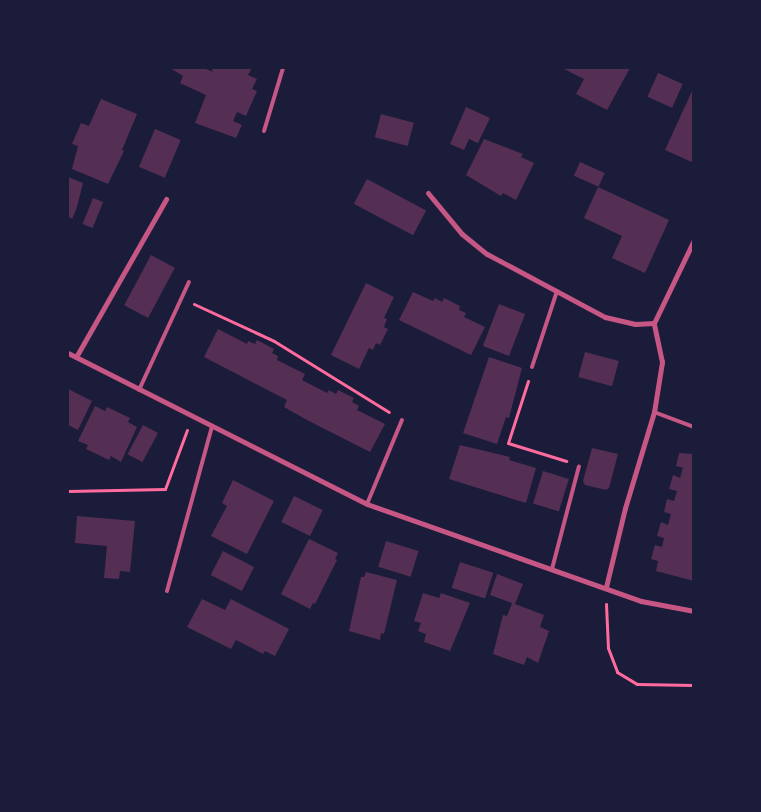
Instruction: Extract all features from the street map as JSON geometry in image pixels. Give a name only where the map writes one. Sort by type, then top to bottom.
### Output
[{"type":"street","points":[[428,193],[474,246],[605,317],[635,324],[654,323]]},
{"type":"street","points":[[76,358],[166,199]]},
{"type":"street","points":[[606,587],[625,508],[654,412],[662,362],[654,323],[694,240]]},
{"type":"street","points":[[68,353],[191,417],[367,504],[552,570],[606,587],[641,601],[694,611]]},
{"type":"lane","points":[[264,131],[283,68]]},
{"type":"lane","points":[[139,390],[189,282]]},
{"type":"lane","points":[[532,367],[557,291]]},
{"type":"lane","points":[[654,412],[694,427]]},
{"type":"lane","points":[[367,504],[402,420]]},
{"type":"lane","points":[[166,591],[212,427]]},
{"type":"lane","points":[[552,570],[579,466]]},
{"type":"path","points":[[181,299],[274,341],[402,420]]},
{"type":"path","points":[[532,367],[508,442],[579,466]]},
{"type":"path","points":[[68,491],[165,489],[191,417]]},
{"type":"path","points":[[606,587],[608,648],[616,672],[637,684],[694,685]]},
{"type":"building","points":[[170,68],[204,68],[213,72],[211,68],[252,68],[248,75],[257,79],[252,89],[257,91],[246,116],[237,112],[233,121],[242,125],[236,138],[195,123],[206,95],[180,83],[183,76]]},
{"type":"building","points":[[562,68],[630,68],[607,110],[576,94],[584,79]]},
{"type":"building","points":[[658,73],[683,84],[672,108],[647,97]]},
{"type":"building","points":[[692,91],[694,92],[694,163],[665,150]]},
{"type":"building","points":[[101,99],[137,114],[122,150],[124,151],[108,184],[72,169],[78,146],[72,144],[81,123],[89,126]]},
{"type":"building","points":[[466,107],[490,118],[478,143],[469,139],[464,150],[450,144]]},
{"type":"building","points":[[381,114],[414,123],[408,146],[375,137]]},
{"type":"building","points":[[155,129],[181,140],[165,178],[139,167]]},
{"type":"building","points":[[484,139],[523,154],[521,157],[534,163],[516,200],[503,193],[501,196],[466,175]]},
{"type":"building","points":[[580,162],[605,173],[599,187],[574,176]]},
{"type":"building","points":[[68,177],[83,183],[77,207],[72,219],[69,217],[68,221]]},
{"type":"building","points":[[367,179],[426,210],[413,235],[354,204]]},
{"type":"building","points":[[598,187],[669,220],[645,273],[612,258],[622,236],[584,218]]},
{"type":"building","points":[[93,198],[103,202],[93,228],[83,224]]},
{"type":"building","points":[[151,255],[175,268],[148,318],[124,305]]},
{"type":"building","points":[[366,283],[394,297],[384,318],[387,319],[384,327],[388,329],[380,345],[376,343],[373,350],[369,348],[359,369],[331,355]]},
{"type":"building","points":[[413,292],[433,301],[435,298],[442,302],[444,298],[460,306],[459,310],[466,313],[464,317],[485,327],[471,355],[399,320]]},
{"type":"building","points":[[499,304],[525,314],[509,356],[483,346]]},
{"type":"building","points":[[218,329],[247,344],[248,341],[255,344],[257,340],[274,349],[272,353],[278,356],[277,360],[305,374],[302,380],[327,393],[329,390],[336,394],[338,390],[354,398],[352,402],[359,406],[357,410],[385,424],[370,452],[284,407],[287,400],[204,357]]},
{"type":"building","points":[[585,352],[619,361],[612,386],[578,377]]},
{"type":"building","points":[[489,357],[522,368],[509,418],[506,417],[497,444],[463,433]]},
{"type":"building","points":[[68,389],[92,401],[78,430],[68,425]]},
{"type":"building","points":[[95,406],[105,411],[107,407],[130,418],[128,422],[137,427],[121,462],[111,456],[109,460],[86,449],[88,445],[78,441]]},
{"type":"building","points":[[143,425],[158,433],[143,462],[128,454]]},
{"type":"building","points":[[460,445],[510,457],[509,460],[536,468],[526,503],[449,479]]},
{"type":"building","points":[[592,448],[618,454],[609,488],[606,490],[585,485],[583,481]]},
{"type":"building","points":[[679,453],[694,454],[694,581],[656,571],[658,561],[651,559],[655,545],[662,547],[664,538],[657,536],[661,522],[668,525],[671,514],[664,512],[667,499],[674,501],[677,491],[669,489],[673,475],[680,478],[683,468],[676,466]]},
{"type":"building","points":[[543,471],[569,479],[559,511],[533,504]]},
{"type":"building","points":[[233,480],[274,501],[247,554],[211,536],[227,506],[222,503]]},
{"type":"building","points":[[294,496],[323,510],[310,536],[281,522]]},
{"type":"building","points":[[77,516],[135,521],[130,572],[120,571],[119,579],[104,578],[107,546],[75,543]]},
{"type":"building","points":[[309,539],[338,553],[335,559],[337,560],[315,604],[313,603],[310,609],[281,594]]},
{"type":"building","points":[[386,541],[419,551],[411,577],[378,567]]},
{"type":"building","points":[[223,551],[254,567],[242,591],[211,575]]},
{"type":"building","points":[[460,562],[493,573],[485,598],[452,588]]},
{"type":"building","points":[[366,572],[397,580],[384,634],[381,633],[380,640],[349,631],[361,577],[364,577]]},
{"type":"building","points":[[497,574],[523,584],[515,604],[544,615],[540,627],[549,631],[538,663],[527,657],[524,665],[493,654],[503,615],[507,616],[512,603],[490,595]]},
{"type":"building","points":[[423,593],[439,598],[441,593],[470,603],[450,651],[424,642],[426,634],[418,631],[421,623],[414,621]]},
{"type":"building","points":[[202,599],[225,610],[231,599],[289,629],[275,656],[265,651],[263,654],[236,640],[231,649],[187,627]]}]
